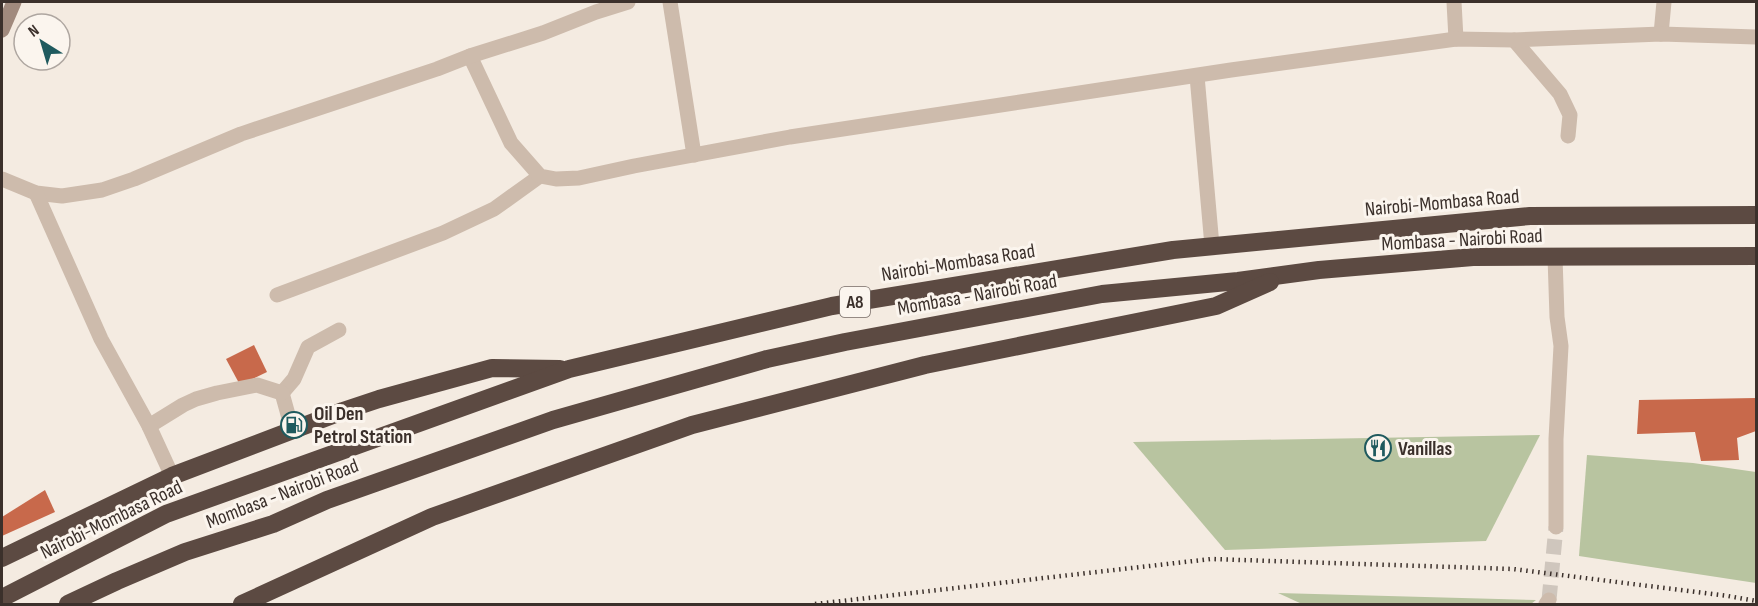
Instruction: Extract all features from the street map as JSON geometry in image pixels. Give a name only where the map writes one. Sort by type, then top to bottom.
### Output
[{"type":"highway","name":"Nairobi-Mombasa Road","points":[[2,597],[166,514],[569,369],[832,306],[1173,250],[1212,246],[1530,216],[1756,215]]},
{"type":"highway","name":"Mombasa - Nairobi Road","points":[[68,604],[185,552],[273,524],[327,500],[409,470],[553,420],[767,359],[927,326],[1102,294],[1288,274],[1473,256],[1756,255]]},
{"type":"highway","points":[[242,604],[432,517],[692,425],[925,365],[1216,306],[1288,274]]},
{"type":"highway","points":[[2,558],[172,476],[292,429],[379,399],[492,368],[569,369]]},
{"type":"main road","points":[[2,30],[14,2]]},
{"type":"street","points":[[2,179],[36,193],[62,196],[102,190],[241,134],[543,33],[628,2]]},
{"type":"street","points":[[670,2],[694,155]]},
{"type":"street","points":[[1454,2],[1456,39]]},
{"type":"street","points":[[1661,34],[1664,2]]},
{"type":"street","points":[[470,56],[512,143],[540,176],[556,179],[579,178],[790,136],[1456,39],[1514,40],[1661,34],[1756,37]]},
{"type":"street","points":[[1514,40],[1560,94],[1570,115],[1568,136]]},
{"type":"street","points":[[1197,76],[1212,246]]},
{"type":"street","points":[[277,295],[442,233],[494,209],[540,176]]},
{"type":"street","points":[[36,193],[101,339],[149,426],[172,476]]},
{"type":"street","points":[[1555,257],[1557,317],[1561,346],[1556,439],[1556,527]]},
{"type":"street","points":[[282,393],[294,379],[308,347],[339,330]]},
{"type":"street","points":[[149,426],[183,405],[217,393],[257,385],[282,393]]},
{"type":"street","points":[[282,393],[292,429]]},
{"type":"green space","points":[[1540,435],[1486,541],[1225,550],[1133,442]]},
{"type":"green space","points":[[1587,455],[1693,463],[1756,472],[1756,583],[1579,556]]},
{"type":"green space","points":[[1278,593],[1536,600],[1531,604],[1302,604]]},
{"type":"building","points":[[254,345],[267,372],[240,385],[226,359]]},
{"type":"building","points":[[1756,398],[1756,431],[1737,438],[1739,460],[1701,461],[1695,432],[1637,434],[1639,400]]},
{"type":"building","points":[[45,490],[55,512],[2,536],[2,517]]},
{"type":"tunnel","points":[[1549,600],[1556,527]]},
{"type":"railway","points":[[815,604],[1211,559],[1513,569],[1756,601]]},
{"type":"place","name":"Oil Den Petrol Station","points":[[294,425]]},
{"type":"place","name":"Vanillas","points":[[1378,448]]}]
